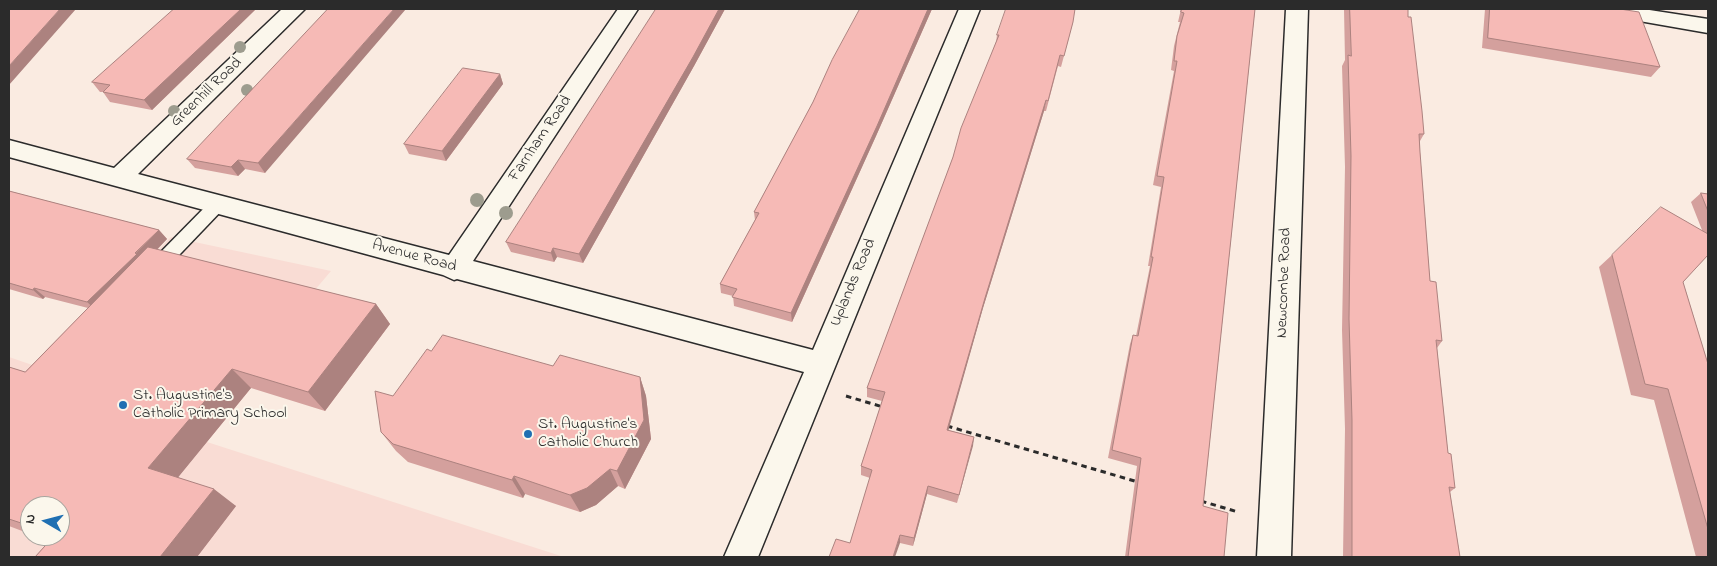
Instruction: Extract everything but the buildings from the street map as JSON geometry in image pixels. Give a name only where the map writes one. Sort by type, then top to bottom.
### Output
[{"type":"street","name":"Greenhill Road","points":[[120,177],[294,9]]},
{"type":"street","name":"Farnham Road","points":[[454,268],[628,9]]},
{"type":"street","name":"Uplands Road","points":[[741,557],[970,9]]},
{"type":"street","name":"Newcombe Road","points":[[1274,557],[1297,9]]},
{"type":"street","points":[[1605,9],[1679,15],[1708,26]]},
{"type":"street","name":"Avenue Road","points":[[9,149],[120,177],[454,268],[816,375]]},
{"type":"lane","points":[[139,284],[219,204]]},
{"type":"path","points":[[816,375],[887,408]]},
{"type":"path","points":[[944,425],[1142,483]]},
{"type":"path","points":[[1199,500],[1275,522]]},
{"type":"shaded area","name":"St. Augustine's Catholic Primary School","points":[[171,237],[331,271],[309,297],[270,364],[207,442],[564,557],[9,557],[9,357],[41,368]]},
{"type":"place","name":"St. Augustine's Catholic Primary School","points":[[123,405]]},
{"type":"place","name":"St. Augustine's Catholic Church","points":[[528,434]]}]
